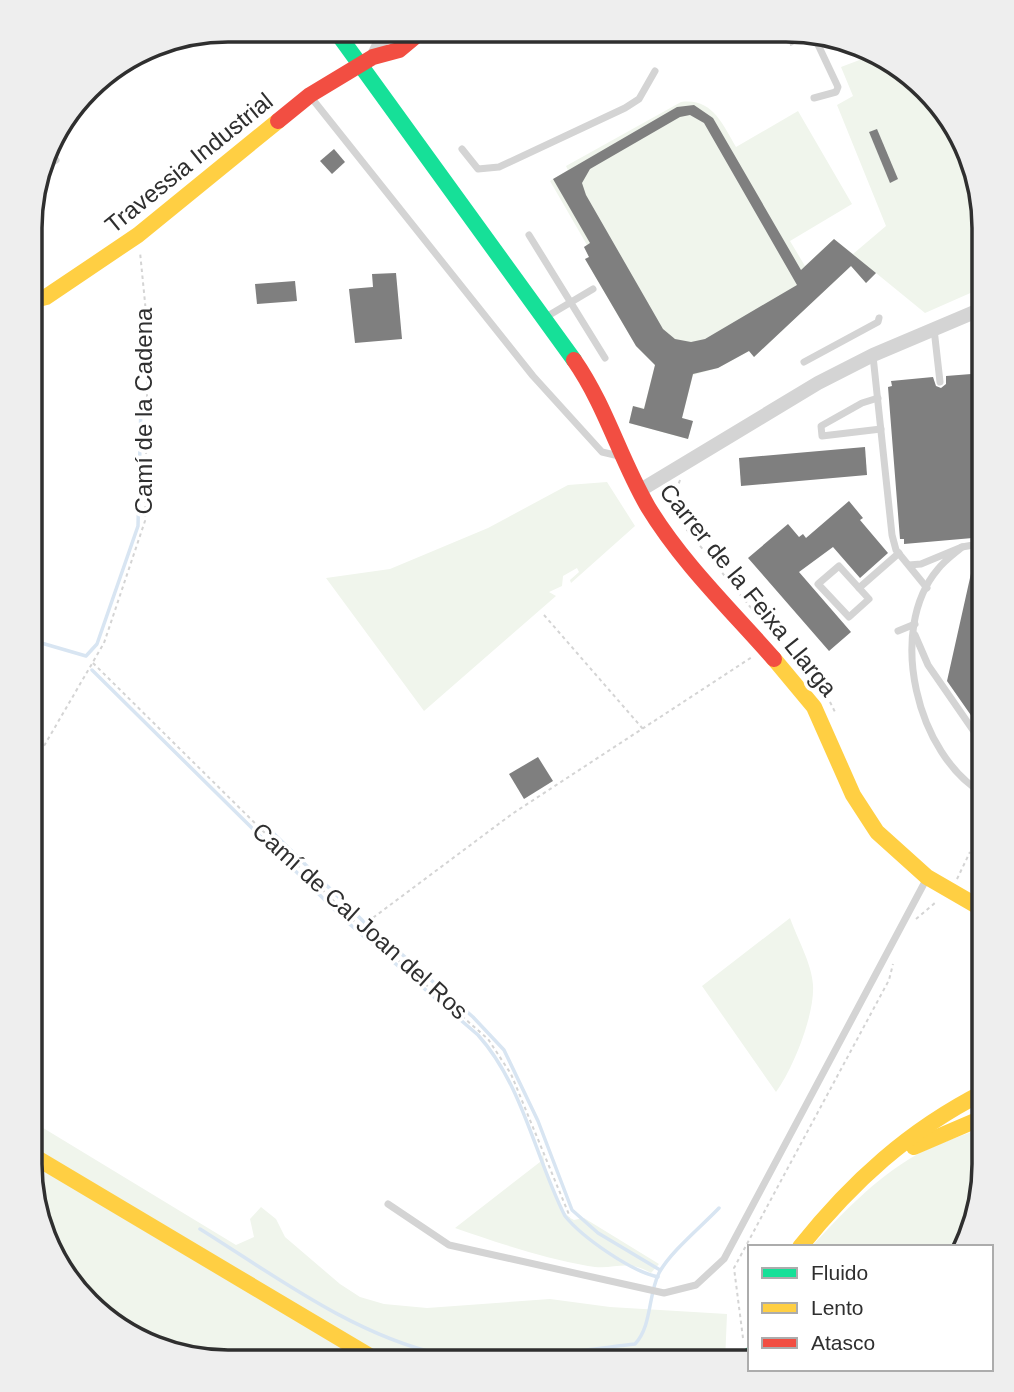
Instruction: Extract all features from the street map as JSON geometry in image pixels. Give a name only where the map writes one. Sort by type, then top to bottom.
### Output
[{"type":"main road","name":"Carrer de la Feixa Llarga","points":[[343,42],[544,318],[596,394],[639,491],[682,553],[821,719],[862,810],[902,857],[947,892],[972,904]]},
{"type":"main road","name":"Travessia Industrial","points":[[42,297],[53,293],[138,235],[310,95],[373,57],[398,50],[408,42]]},
{"type":"main road","points":[[802,1245],[858,1179],[906,1136],[972,1098]]},
{"type":"main road","points":[[841,1199],[867,1177],[906,1151],[972,1121]]},
{"type":"main road","points":[[42,1161],[360,1350]]},
{"type":"street","name":"Travessia Industrial","points":[[373,57],[380,42]]},
{"type":"street","points":[[639,491],[818,383],[873,355],[972,313]]},
{"type":"lane","points":[[814,97],[836,92],[838,88],[818,45]]},
{"type":"lane","points":[[462,149],[478,169],[499,167],[625,108],[639,99],[655,71]]},
{"type":"lane","points":[[310,95],[533,376],[602,452],[624,457]]},
{"type":"lane","points":[[528,235],[606,358]]},
{"type":"lane","points":[[544,318],[593,289]]},
{"type":"lane","points":[[804,362],[878,322],[879,318]]},
{"type":"lane","points":[[934,328],[940,382]]},
{"type":"lane","points":[[873,355],[892,535],[899,553],[927,588]]},
{"type":"lane","points":[[878,398],[821,426],[822,436],[881,429]]},
{"type":"lane","points":[[909,565],[921,564],[972,545]]},
{"type":"lane","points":[[962,547],[937,569],[927,588],[914,627],[916,689],[928,730],[954,771],[972,785]]},
{"type":"lane","points":[[859,588],[899,553]]},
{"type":"lane","points":[[839,566],[859,588],[869,599],[849,617],[818,584],[839,566]]},
{"type":"lane","points":[[898,631],[914,627]]},
{"type":"lane","points":[[914,627],[928,665],[972,729]]},
{"type":"lane","points":[[388,1204],[449,1245],[664,1293],[696,1285],[724,1259],[927,877]]},
{"type":"path","name":"Camí de la Cadena","points":[[42,750],[104,643],[146,514],[148,333],[138,235]]},
{"type":"path","name":"Carrer de la Feixa Llarga","points":[[680,479],[672,502],[673,513],[757,615]]},
{"type":"path","points":[[544,615],[644,730]]},
{"type":"path","points":[[360,927],[512,814],[764,649]]},
{"type":"path","name":"Camí de Cal Joan del Ros","points":[[93,663],[360,927],[468,1019],[500,1053],[528,1110],[570,1217]]},
{"type":"path","name":"Carrer de la Feixa Llarga","points":[[827,698],[835,708],[835,714]]},
{"type":"path","points":[[955,881],[970,852]]},
{"type":"path","points":[[910,926],[942,898]]},
{"type":"path","points":[[746,1349],[733,1268],[882,992],[895,957]]},
{"type":"shaded area","points":[[863,59],[889,73],[926,105],[941,125],[962,168],[968,192],[972,216],[972,292],[925,313],[876,273],[866,283],[851,266],[754,357],[749,351],[718,368],[693,375],[682,418],[693,421],[688,439],[629,423],[633,406],[644,408],[655,365],[636,346],[585,259],[589,257],[584,247],[587,245],[550,181],[568,170],[566,166],[681,102],[701,104],[708,108],[721,121],[736,147],[798,111],[852,204],[790,241],[805,266],[834,239],[853,254],[886,226],[837,105],[853,96],[841,67]]},
{"type":"shaded area","points":[[607,482],[635,526],[571,583],[570,580],[579,572],[577,568],[563,576],[562,586],[549,592],[556,596],[424,711],[326,578],[390,569],[488,528],[568,485]]},
{"type":"shaded area","points":[[790,918],[810,968],[813,997],[802,1041],[776,1092],[702,986]]},
{"type":"shaded area","points":[[42,1127],[236,1245],[254,1237],[250,1219],[261,1207],[276,1219],[285,1237],[340,1284],[360,1297],[384,1304],[427,1308],[550,1299],[610,1307],[727,1314],[726,1350],[228,1350],[180,1344],[157,1336],[115,1312],[96,1296],[73,1267],[52,1224],[46,1200],[42,1176]]},
{"type":"shaded area","points":[[972,1132],[972,1176],[962,1224],[953,1245],[813,1245],[861,1196],[902,1163],[934,1146]]},
{"type":"shaded area","points":[[543,1154],[557,1201],[568,1216],[574,1220],[584,1218],[659,1264],[651,1273],[634,1266],[597,1267],[571,1263],[455,1228],[540,1162]]},
{"type":"building","points":[[694,105],[713,118],[801,270],[834,239],[876,273],[866,283],[851,266],[754,357],[749,351],[718,368],[693,374],[682,418],[693,421],[688,439],[629,423],[633,406],[644,409],[655,365],[636,346],[585,259],[589,257],[584,247],[590,243],[553,179],[677,107]],"holes":[[[690,115],[704,123],[797,285],[705,339],[691,342],[675,339],[663,329],[586,195],[582,183],[590,169],[680,117]]]},
{"type":"building","points":[[877,129],[898,179],[890,183],[869,132]]},
{"type":"building","points":[[334,149],[345,162],[332,174],[320,161]]},
{"type":"building","points":[[396,273],[402,339],[355,343],[349,289],[373,287],[372,274]]},
{"type":"building","points":[[295,281],[297,301],[257,304],[255,284]]},
{"type":"building","points":[[972,374],[972,538],[904,544],[904,539],[900,539],[888,387],[892,386],[891,381],[933,377],[936,386],[941,388],[946,384],[946,376]]},
{"type":"building","points":[[865,447],[867,475],[741,486],[739,458]]},
{"type":"building","points":[[849,501],[863,518],[860,520],[888,553],[860,578],[833,547],[799,572],[851,632],[829,651],[748,558],[788,524],[799,537],[803,534],[806,538]]},
{"type":"building","points":[[972,569],[972,717],[947,681]]},
{"type":"building","points":[[538,757],[553,781],[524,799],[509,774]]},
{"type":"waterway","points":[[42,643],[86,656],[97,644],[138,526],[141,404]]},
{"type":"waterway","points":[[92,670],[346,921],[478,1035],[506,1076],[565,1216],[607,1252],[634,1268],[658,1277]]},
{"type":"waterway","points":[[263,823],[364,922]]},
{"type":"waterway","points":[[371,927],[473,1017],[504,1050],[538,1121],[572,1210],[598,1233],[660,1270]]},
{"type":"waterway","points":[[587,1350],[635,1344],[644,1328],[659,1273],[678,1248],[719,1208]]},
{"type":"waterway","points":[[200,1229],[345,1318],[425,1350]]},
{"type":"traffic: fast","points":[[344,42],[574,360]]},
{"type":"traffic: slow","points":[[42,298],[138,235],[278,121]]},
{"type":"traffic: slow","points":[[774,659],[814,707],[853,795],[877,832],[927,877],[972,903]]},
{"type":"traffic: slow","points":[[802,1245],[840,1201],[883,1159],[931,1123],[972,1099]]},
{"type":"traffic: slow","points":[[914,1147],[972,1122]]},
{"type":"traffic: slow","points":[[42,1161],[360,1350]]},
{"type":"traffic: jam","points":[[278,121],[310,95],[373,57],[399,50],[409,42]]},
{"type":"traffic: jam","points":[[574,360],[595,396],[638,489],[661,528],[691,567],[774,659]]}]
